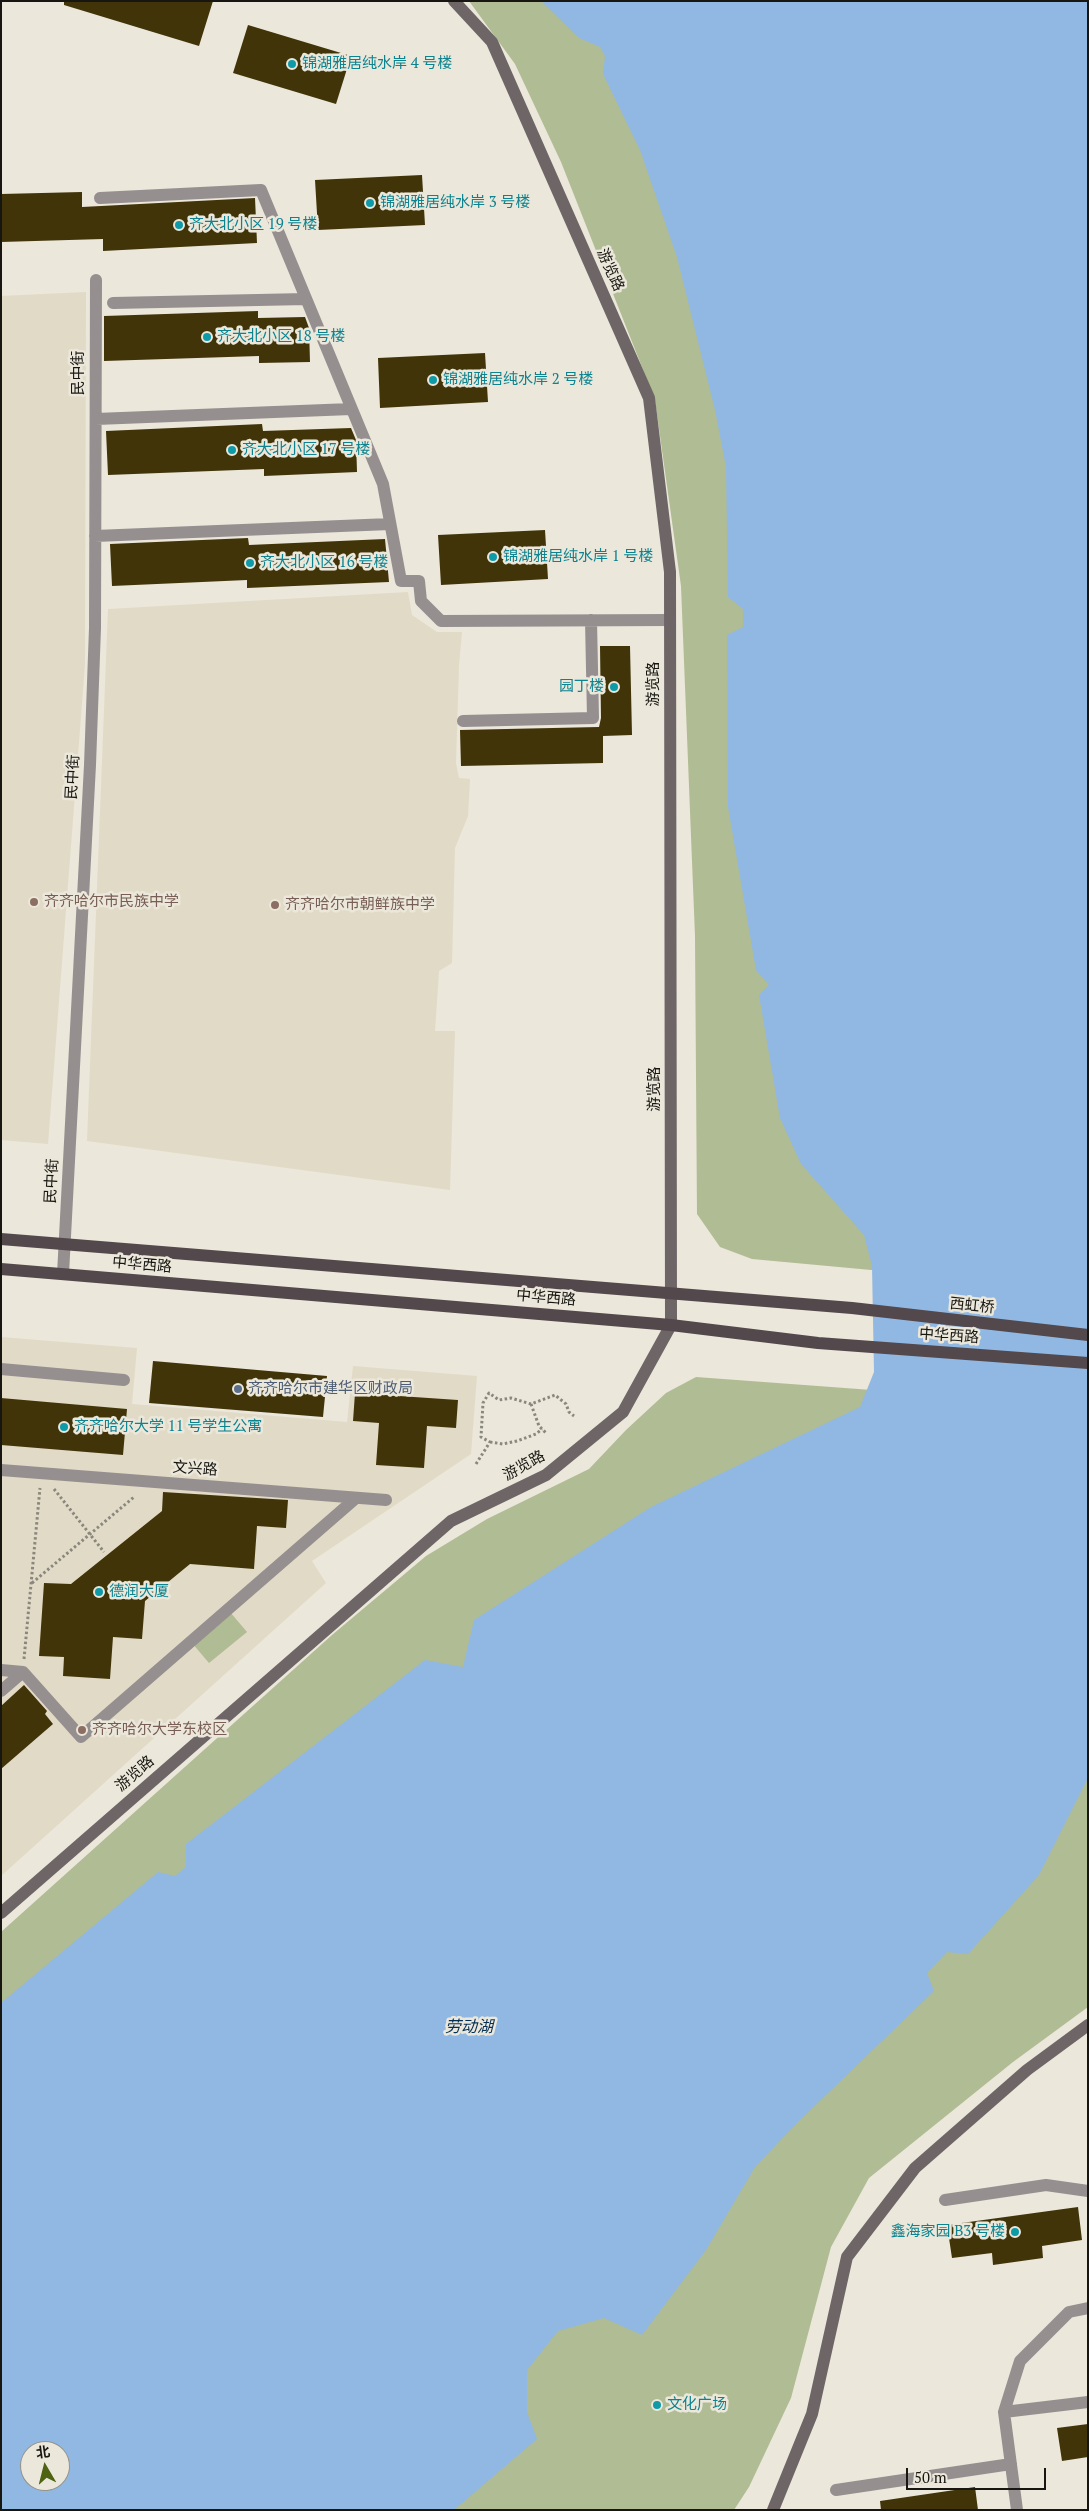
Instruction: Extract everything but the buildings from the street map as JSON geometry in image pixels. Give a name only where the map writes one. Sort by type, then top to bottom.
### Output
[{"type":"main road","name":"中华西路","points":[[1,1239],[852,1308]]},
{"type":"main road","name":"中华西路","points":[[1,1269],[672,1325],[818,1344],[1088,1362]]},
{"type":"main road","name":"西虹桥","points":[[852,1308],[1088,1335]]},
{"type":"street","name":"游览路","points":[[1,1913],[451,1521],[546,1475],[623,1412],[672,1325],[670,572],[649,398],[492,42],[454,1]]},
{"type":"street","points":[[100,198],[261,190],[383,484],[401,581],[419,580],[421,601],[442,621],[670,620]]},
{"type":"street","name":"民中街","points":[[63,1274],[90,765],[95,536],[96,280]]},
{"type":"street","points":[[113,303],[306,299]]},
{"type":"street","points":[[96,419],[352,409]]},
{"type":"street","points":[[95,536],[390,524]]},
{"type":"street","points":[[463,721],[593,718],[591,620]]},
{"type":"street","points":[[1,1369],[124,1380]]},
{"type":"street","name":"文兴路","points":[[1,1470],[386,1500]]},
{"type":"street","points":[[1,1670],[23,1672],[81,1737],[356,1498]]},
{"type":"street","points":[[1,1691],[23,1672]]},
{"type":"street","points":[[773,2510],[812,2414],[847,2257],[915,2168],[1027,2070],[1088,2024]]},
{"type":"street","points":[[945,2200],[1046,2185],[1088,2191]]},
{"type":"street","points":[[1017,2510],[1004,2412],[1020,2361],[1069,2312],[1088,2308]]},
{"type":"street","points":[[1004,2412],[1088,2402]]},
{"type":"street","points":[[836,2490],[1011,2464]]},
{"type":"path","points":[[542,1429],[536,1434],[517,1441],[503,1444],[490,1442],[481,1436],[483,1402],[489,1394],[499,1400],[512,1398],[531,1404],[555,1395],[566,1404],[569,1412],[574,1416]]},
{"type":"path","points":[[531,1404],[542,1429],[546,1433]]},
{"type":"path","points":[[476,1464],[490,1442]]},
{"type":"path","points":[[41,1473],[104,1552]]},
{"type":"path","points":[[23,1672],[41,1473]]},
{"type":"path","points":[[31,1583],[151,1482]]},
{"type":"shaded area","name":"齐齐哈尔市民族中学","points":[[86,292],[85,664],[48,1144],[1,1140],[1,296]]},
{"type":"shaded area","name":"齐齐哈尔市朝鲜族中学","points":[[408,592],[412,615],[437,632],[462,632],[456,763],[459,778],[470,779],[468,816],[455,848],[452,963],[439,971],[435,1031],[455,1031],[450,1190],[87,1141],[108,609]]},
{"type":"shaded area","name":"齐齐哈尔大学东校区","points":[[1,1337],[137,1348],[132,1404],[347,1422],[353,1366],[477,1376],[471,1454],[312,1561],[326,1583],[1,1876]]},
{"type":"green space","points":[[469,1],[1088,1],[1088,1290],[752,1259],[720,1247],[697,1214],[695,936],[681,586],[655,400],[561,162],[515,64]]},
{"type":"green space","name":"劳动湖","points":[[696,1377],[1088,1406],[1088,2007],[1013,2062],[869,2178],[831,2247],[791,2398],[749,2487],[734,2510],[1,2510],[1,1932],[332,1635],[426,1556],[487,1519],[589,1469],[626,1430],[666,1393]]},
{"type":"green space","points":[[230,1612],[247,1632],[209,1663],[192,1643]]},
{"type":"water","name":"劳动湖","points":[[541,1],[1088,1],[1088,1778],[1039,1875],[968,1954],[947,1952],[927,1973],[934,1991],[798,2122],[755,2167],[706,2250],[642,2335],[604,2318],[558,2331],[527,2370],[527,2412],[537,2439],[454,2510],[1,2510],[1,2003],[158,1872],[175,1876],[186,1867],[186,1844],[425,1660],[463,1667],[474,1620],[651,1507],[860,1407],[874,1372],[872,1266],[864,1235],[801,1164],[780,1118],[759,995],[769,985],[756,970],[728,807],[727,635],[743,627],[743,609],[728,597],[726,467],[715,410],[677,257],[640,150],[603,74],[605,56],[600,47],[579,38]]},
{"type":"place","name":"锦湖雅居纯水岸 4 号楼","points":[[292,64]]},
{"type":"place","name":"锦湖雅居纯水岸 3 号楼","points":[[370,203]]},
{"type":"place","name":"齐大北小区 19 号楼","points":[[179,225]]},
{"type":"place","name":"齐大北小区 18 号楼","points":[[207,337]]},
{"type":"place","name":"锦湖雅居纯水岸 2 号楼","points":[[433,380]]},
{"type":"place","name":"齐大北小区 17 号楼","points":[[232,450]]},
{"type":"place","name":"锦湖雅居纯水岸 1 号楼","points":[[493,557]]},
{"type":"place","name":"齐大北小区 16 号楼","points":[[250,563]]},
{"type":"place","name":"园丁楼","points":[[614,687]]},
{"type":"place","name":"齐齐哈尔市民族中学","points":[[34,902]]},
{"type":"place","name":"齐齐哈尔市朝鲜族中学","points":[[275,905]]},
{"type":"place","name":"齐齐哈尔市建华区财政局","points":[[238,1389]]},
{"type":"place","name":"齐齐哈尔大学 11 号学生公寓","points":[[64,1427]]},
{"type":"place","name":"德润大厦","points":[[99,1592]]},
{"type":"place","name":"齐齐哈尔大学东校区","points":[[82,1730]]},
{"type":"place","name":"鑫海家园 B3 号楼","points":[[1015,2232]]},
{"type":"place","name":"文化广场","points":[[657,2405]]}]
